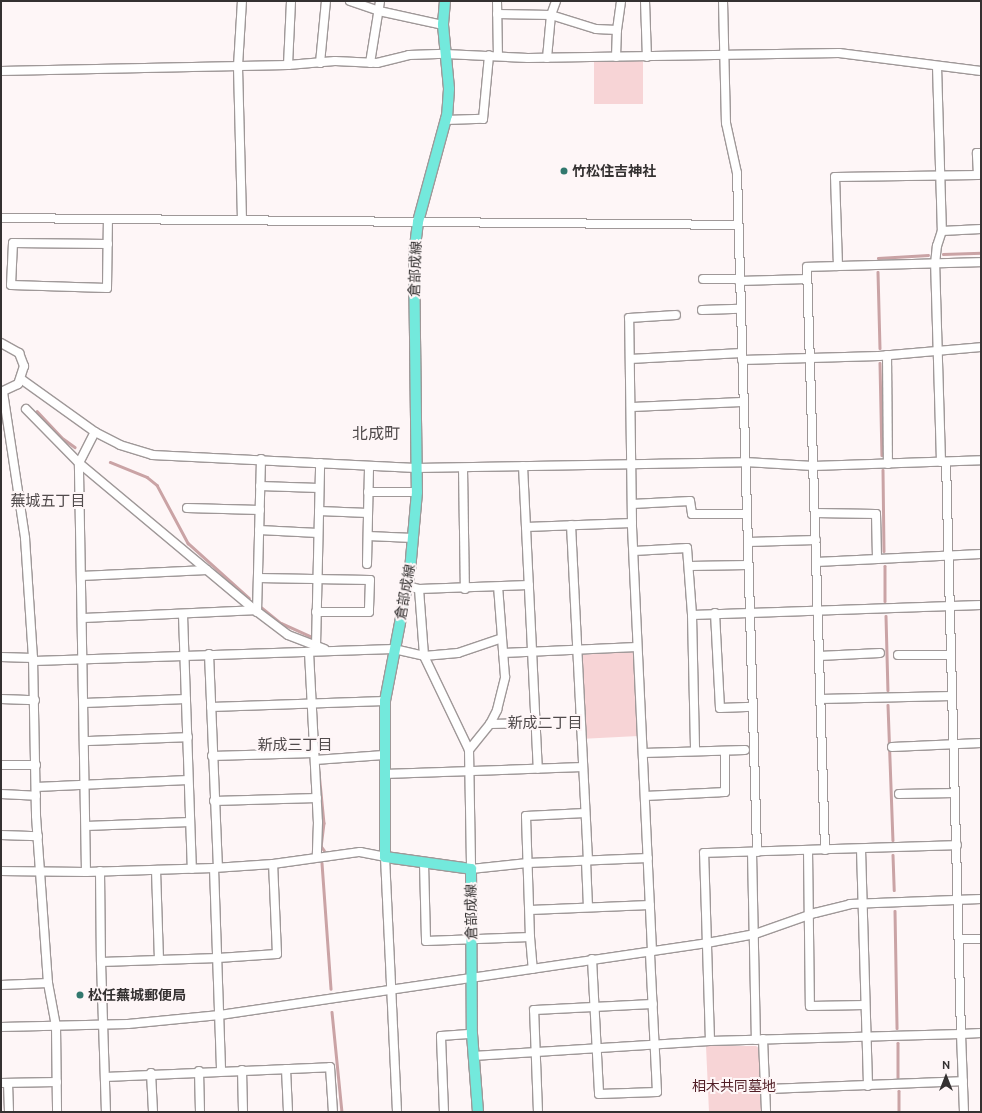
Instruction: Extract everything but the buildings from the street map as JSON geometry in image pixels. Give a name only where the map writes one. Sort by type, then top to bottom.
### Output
[{"type":"main road","name":"倉部成線","points":[[445,1],[443,25],[449,89],[445,120],[418,222],[414,255],[417,492],[407,586],[385,701],[385,857],[471,869],[472,1034],[478,1112]]},
{"type":"street","points":[[242,1],[238,66],[242,220]]},
{"type":"street","points":[[288,65],[291,1]]},
{"type":"street","points":[[320,63],[326,1]]},
{"type":"street","points":[[350,1],[379,11],[443,25]]},
{"type":"street","points":[[370,64],[380,1]]},
{"type":"street","points":[[497,1],[498,56]]},
{"type":"street","points":[[547,58],[551,15],[556,1]]},
{"type":"street","points":[[616,57],[617,30],[621,1]]},
{"type":"street","points":[[646,1],[647,57]]},
{"type":"street","points":[[723,1],[723,56],[726,123],[737,173],[737,225],[753,707],[755,852],[754,934],[760,1039],[766,1089],[766,1112]]},
{"type":"street","points":[[498,14],[551,15],[596,29],[617,30]]},
{"type":"street","points":[[1,71],[288,65],[335,61],[370,64],[409,55],[445,54],[547,58],[839,53],[929,63],[938,66],[981,71]]},
{"type":"street","points":[[445,120],[483,120],[488,55]]},
{"type":"street","points":[[938,66],[942,231],[937,246],[935,264],[950,606],[950,655],[957,845],[960,1034],[964,1112]]},
{"type":"street","points":[[838,266],[835,177],[978,175],[977,153],[981,153]]},
{"type":"street","points":[[1,218],[737,225]]},
{"type":"street","points":[[108,219],[108,244],[107,288],[11,286],[13,243],[108,244]]},
{"type":"street","points":[[942,231],[981,229]]},
{"type":"street","points":[[825,850],[820,699],[819,610],[816,562],[807,267],[981,262]]},
{"type":"street","points":[[703,279],[807,279]]},
{"type":"street","points":[[702,310],[740,309]]},
{"type":"street","points":[[592,959],[599,1094],[656,1092],[656,1046],[632,523],[629,318],[676,315]]},
{"type":"street","points":[[1,343],[8,345],[19,353],[24,366],[21,379],[14,388],[2,392],[25,538],[35,700],[36,796],[40,870],[48,983],[56,1026],[57,1112]]},
{"type":"street","points":[[630,359],[742,356],[809,358],[887,355],[938,349],[981,347]]},
{"type":"street","points":[[887,355],[888,464]]},
{"type":"street","points":[[21,379],[96,432],[120,445],[152,456],[261,459],[416,468],[746,462],[813,466],[981,460]]},
{"type":"street","points":[[631,407],[744,402]]},
{"type":"street","points":[[26,408],[79,463],[256,611],[288,635],[312,649]]},
{"type":"street","points":[[86,872],[86,742],[82,660],[79,463],[96,432]]},
{"type":"street","points":[[256,611],[261,459]]},
{"type":"street","points":[[317,857],[317,798],[310,705],[312,649],[316,612],[320,463]]},
{"type":"street","points":[[367,564],[369,466]]},
{"type":"street","points":[[523,466],[538,769]]},
{"type":"street","points":[[463,468],[465,589]]},
{"type":"street","points":[[260,486],[319,488]]},
{"type":"street","points":[[368,492],[417,492]]},
{"type":"street","points":[[632,504],[690,501],[692,514],[746,514]]},
{"type":"street","points":[[187,508],[260,510]]},
{"type":"street","points":[[319,511],[368,513]]},
{"type":"street","points":[[815,513],[876,514],[876,559]]},
{"type":"street","points":[[526,527],[632,523]]},
{"type":"street","points":[[571,525],[583,767],[588,908]]},
{"type":"street","points":[[259,530],[318,533]]},
{"type":"street","points":[[368,536],[413,538]]},
{"type":"street","points":[[748,542],[816,540]]},
{"type":"street","points":[[634,551],[687,548],[692,615],[695,751]]},
{"type":"street","points":[[816,562],[981,554]]},
{"type":"street","points":[[689,566],[748,565]]},
{"type":"street","points":[[81,576],[207,570]]},
{"type":"street","points":[[258,578],[370,580],[369,612],[316,612]]},
{"type":"street","points":[[407,586],[419,590],[529,585]]},
{"type":"street","points":[[469,750],[490,724],[497,710],[505,677],[498,587]]},
{"type":"street","points":[[419,590],[424,656],[469,750],[471,772],[471,869],[528,863],[648,858]]},
{"type":"street","points":[[692,615],[981,605]]},
{"type":"street","points":[[82,618],[256,611]]},
{"type":"street","points":[[715,614],[720,708],[753,707]]},
{"type":"street","points":[[183,615],[192,869]]},
{"type":"street","points":[[1,657],[82,660],[312,649],[331,651],[394,649],[424,656],[458,653],[502,638]]},
{"type":"street","points":[[503,653],[637,647]]},
{"type":"street","points":[[820,656],[880,653]]},
{"type":"street","points":[[209,654],[221,1070]]},
{"type":"street","points":[[898,655],[950,655]]},
{"type":"street","points":[[820,699],[952,696]]},
{"type":"street","points":[[84,703],[186,698]]},
{"type":"street","points":[[1,699],[35,700]]},
{"type":"street","points":[[210,707],[310,705],[385,701]]},
{"type":"street","points":[[490,724],[535,723]]},
{"type":"street","points":[[86,742],[188,737]]},
{"type":"street","points":[[892,747],[981,742]]},
{"type":"street","points":[[643,753],[745,750]]},
{"type":"street","points":[[645,796],[725,792],[725,751]]},
{"type":"street","points":[[212,756],[384,756]]},
{"type":"street","points":[[1,765],[36,766]]},
{"type":"street","points":[[384,774],[583,767]]},
{"type":"street","points":[[36,786],[188,780]]},
{"type":"street","points":[[899,794],[955,793]]},
{"type":"street","points":[[1,794],[36,796]]},
{"type":"street","points":[[214,801],[317,798]]},
{"type":"street","points":[[533,969],[530,937],[526,816],[585,813]]},
{"type":"street","points":[[86,826],[190,822]]},
{"type":"street","points":[[1,835],[38,836]]},
{"type":"street","points":[[710,1041],[704,853],[957,845]]},
{"type":"street","points":[[861,849],[868,1086]]},
{"type":"street","points":[[808,850],[810,1006],[866,1006]]},
{"type":"street","points":[[1,871],[40,870],[100,872],[216,868],[273,864],[360,852],[385,857],[397,1112]]},
{"type":"street","points":[[424,863],[426,941],[472,941],[530,937]]},
{"type":"street","points":[[101,962],[218,958],[277,954],[273,864]]},
{"type":"street","points":[[156,870],[159,960]]},
{"type":"street","points":[[100,872],[102,1025],[106,1112]]},
{"type":"street","points":[[1,1027],[102,1025],[220,1015],[472,980],[592,959],[707,943],[754,934],[809,915],[863,903],[981,899]]},
{"type":"street","points":[[530,910],[650,905]]},
{"type":"street","points":[[959,939],[981,939]]},
{"type":"street","points":[[1,986],[48,983]]},
{"type":"street","points":[[538,1112],[534,1010],[653,1004]]},
{"type":"street","points":[[473,1056],[656,1046],[710,1041],[981,1033]]},
{"type":"street","points":[[444,1112],[441,1036],[472,1034]]},
{"type":"street","points":[[105,1077],[151,1073],[330,1067],[333,1112]]},
{"type":"street","points":[[286,1069],[288,1112]]},
{"type":"street","points":[[242,1070],[243,1112]]},
{"type":"street","points":[[199,1071],[200,1112]]},
{"type":"street","points":[[151,1073],[153,1112]]},
{"type":"street","points":[[766,1089],[963,1081]]},
{"type":"street","points":[[9,1112],[4,1083],[57,1082]]},
{"type":"green space","points":[[594,61],[643,61],[643,104],[594,104]]},
{"type":"green space","points":[[634,652],[638,736],[584,739],[580,655]]},
{"type":"green space","name":"相木共同墓地","points":[[706,1046],[756,1046],[760,1049],[761,1112],[709,1112]]},
{"type":"waterway","points":[[943,254],[981,253]]},
{"type":"waterway","points":[[878,258],[928,255]]},
{"type":"waterway","points":[[878,272],[880,348]]},
{"type":"waterway","points":[[880,363],[882,455]]},
{"type":"waterway","points":[[37,411],[61,437],[75,447]]},
{"type":"waterway","points":[[110,462],[147,477],[157,485],[188,543],[249,598]]},
{"type":"waterway","points":[[883,470],[884,551]]},
{"type":"waterway","points":[[885,566],[885,601]]},
{"type":"waterway","points":[[261,607],[281,623],[312,637]]},
{"type":"waterway","points":[[886,616],[888,690]]},
{"type":"waterway","points":[[888,705],[893,840]]},
{"type":"waterway","points":[[319,772],[324,823],[321,846],[324,850]]},
{"type":"waterway","points":[[893,855],[894,890]]},
{"type":"waterway","points":[[322,863],[331,989]]},
{"type":"waterway","points":[[895,911],[897,1028]]},
{"type":"waterway","points":[[332,1012],[342,1112]]},
{"type":"waterway","points":[[898,1043],[898,1077]]},
{"type":"waterway","points":[[899,1091],[899,1112]]},
{"type":"place","name":"竹松住吉神社","points":[[564,171]]},
{"type":"place","name":"松任蕪城郵便局","points":[[80,995]]},
{"type":"district","name":"北成町","points":[[376,433]]},
{"type":"district","name":"蕪城五丁目","points":[[48,501]]},
{"type":"district","name":"新成二丁目","points":[[545,723]]},
{"type":"district","name":"新成三丁目","points":[[295,745]]}]
